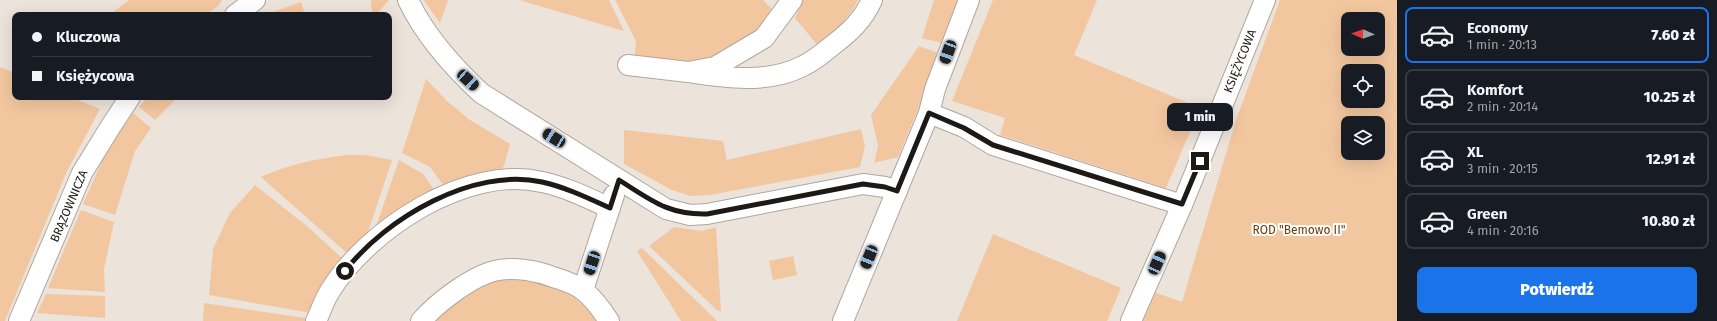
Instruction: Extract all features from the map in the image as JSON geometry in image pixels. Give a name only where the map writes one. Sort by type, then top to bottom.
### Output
[{"type":"street","points":[[239,12],[255,0]]},
{"type":"street","points":[[408,0],[416,16],[434,42],[460,73],[481,93],[666,209],[690,214],[707,214],[863,184],[885,187],[897,191]]},
{"type":"street","points":[[688,72],[714,67],[764,38],[792,0]]},
{"type":"street","points":[[628,65],[726,78],[760,77],[784,73],[802,67],[841,39],[859,23],[872,0]]},
{"type":"street","points":[[843,321],[929,113],[940,74],[969,0]]},
{"type":"street","name":"KSIĘŻYCOWA","points":[[1131,321],[1182,204],[1265,0]]},
{"type":"street","name":"BRĄZOWNICZA","points":[[19,321],[82,173],[128,100]]},
{"type":"street","points":[[929,113],[964,128],[993,145],[1182,204]]},
{"type":"street","points":[[316,321],[330,291],[352,261],[366,247],[394,224],[443,196],[460,189],[506,179],[541,182],[580,194],[610,208]]},
{"type":"street","points":[[583,290],[619,180]]},
{"type":"street","points":[[421,321],[456,291],[477,278],[499,270],[515,270],[545,274],[564,281],[583,290],[600,308],[609,321]]},
{"type":"green space","points":[[129,0],[222,0],[218,6],[210,12],[113,12]]},
{"type":"green space","points":[[371,0],[389,0],[379,12],[372,12]]},
{"type":"green space","points":[[424,0],[448,0],[440,23],[425,2]]},
{"type":"green space","points":[[519,0],[609,0],[624,31]]},
{"type":"green space","points":[[615,0],[763,0],[778,15],[760,32],[710,60],[682,64],[634,61],[636,41]]},
{"type":"green space","points":[[803,0],[858,0],[841,25],[819,47],[795,18]]},
{"type":"green space","points":[[934,0],[963,0],[945,44],[922,38]]},
{"type":"green space","points":[[993,0],[1097,0],[1074,55],[1200,108],[1166,188],[1000,135],[1005,118],[952,101]]},
{"type":"green space","name":"ROD \"Bemowo II\"","points":[[1280,0],[1397,0],[1397,321],[1142,321],[1154,292],[1182,302],[1235,123]]},
{"type":"green space","points":[[301,2],[304,12],[273,12]]},
{"type":"green space","points":[[919,46],[941,54],[898,157],[874,163],[878,146],[871,115]]},
{"type":"green space","points":[[0,67],[12,72],[12,100],[78,100],[100,109],[67,171],[5,321],[0,321]]},
{"type":"green space","points":[[426,79],[447,101],[470,120],[510,144],[504,166],[500,171],[444,186],[430,167],[402,153]]},
{"type":"green space","points":[[145,100],[175,100],[155,120],[139,107]]},
{"type":"green space","points":[[133,113],[151,128],[135,151],[115,215],[83,204],[108,148]]},
{"type":"green space","points":[[861,129],[865,146],[860,167],[710,195],[691,196],[672,190],[624,164],[624,130],[723,141],[727,160]]},
{"type":"green space","points":[[347,155],[365,155],[392,160],[366,238],[349,255],[261,177],[271,172],[303,163]]},
{"type":"green space","points":[[399,160],[423,174],[435,191],[405,205],[375,229]]},
{"type":"green space","points":[[255,185],[308,227],[344,260],[311,313],[209,295],[213,249],[230,213]]},
{"type":"green space","points":[[81,210],[114,222],[104,269],[105,292],[48,288]]},
{"type":"green space","points":[[674,227],[702,231],[716,227],[721,311],[718,311],[649,246]]},
{"type":"green space","points":[[993,234],[1121,288],[1107,321],[957,321]]},
{"type":"green space","points":[[642,248],[717,321],[681,321],[637,251]]},
{"type":"green space","points":[[793,256],[797,275],[773,280],[769,261]]},
{"type":"green space","points":[[517,279],[542,283],[562,291],[580,302],[598,321],[429,321],[447,306],[490,281]]},
{"type":"green space","points":[[46,294],[105,296],[105,318],[37,313]]},
{"type":"green space","points":[[204,303],[312,319],[311,321],[203,321]]},
{"type":"route","points":[[345,271],[352,261],[366,247],[394,224],[443,196],[466,187],[506,179],[541,182],[580,194],[610,208],[619,180],[666,209],[690,214],[707,214],[863,184],[885,187],[897,191],[929,113],[964,128],[993,145],[1182,204],[1200,161]]}]
